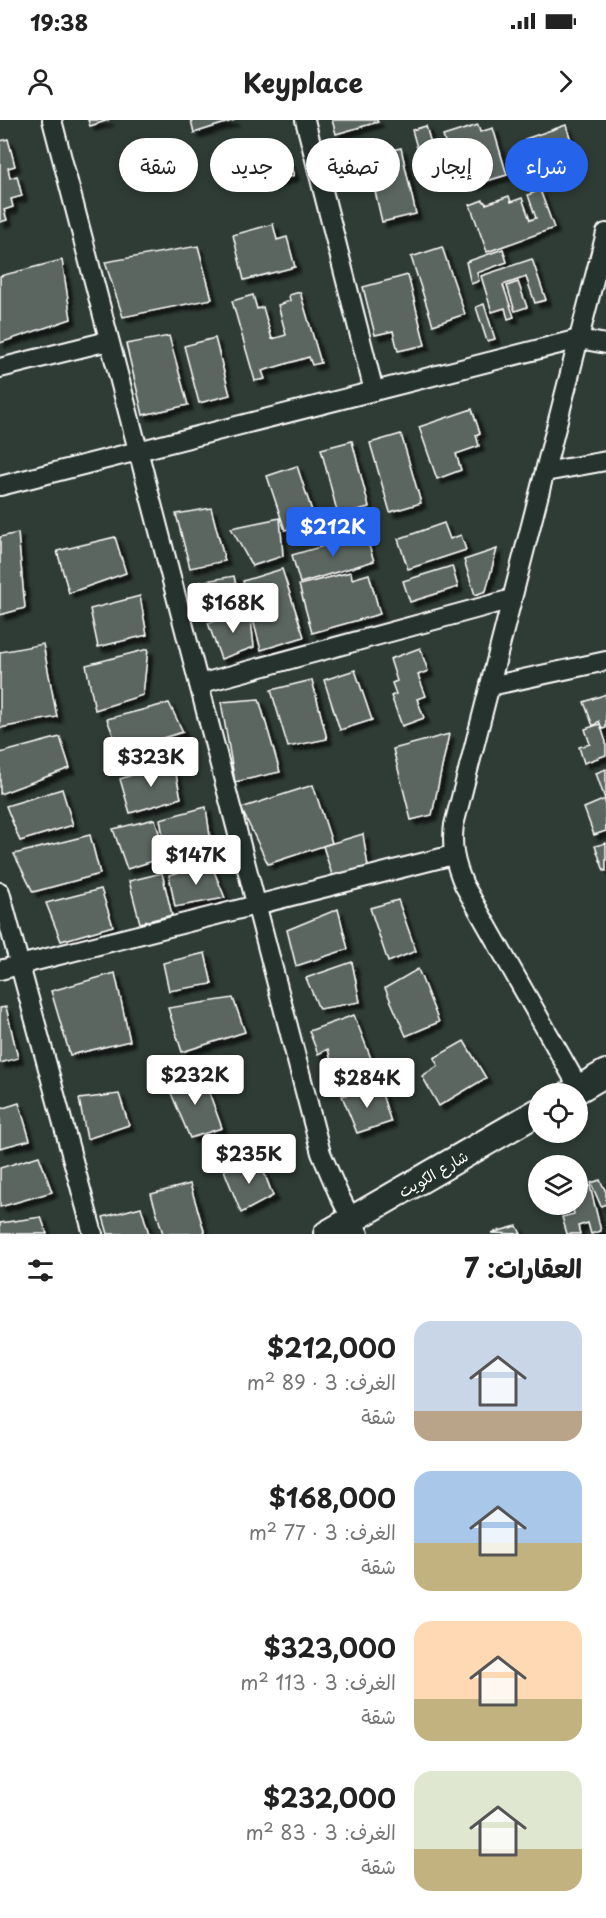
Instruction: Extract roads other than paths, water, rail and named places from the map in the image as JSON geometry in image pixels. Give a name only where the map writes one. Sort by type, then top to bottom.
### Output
[{"type":"main road","points":[[588,1083],[606,1073]]},
{"type":"main road","name":"شارع الكويت","points":[[327,1234],[355,1227],[528,1118]]},
{"type":"street","points":[[52,120],[136,450],[258,905],[321,1153],[355,1227]]},
{"type":"street","points":[[305,120],[374,391]]},
{"type":"street","points":[[571,1083],[465,885],[453,855],[452,841],[454,825],[606,233]]},
{"type":"street","points":[[0,486],[579,339],[606,344]]},
{"type":"street","points":[[0,368],[108,341]]},
{"type":"street","points":[[545,472],[606,461]]},
{"type":"street","points":[[199,684],[512,599]]},
{"type":"street","points":[[490,686],[606,661]]},
{"type":"street","points":[[0,970],[453,855]]},
{"type":"street","points":[[0,892],[93,1234]]}]
